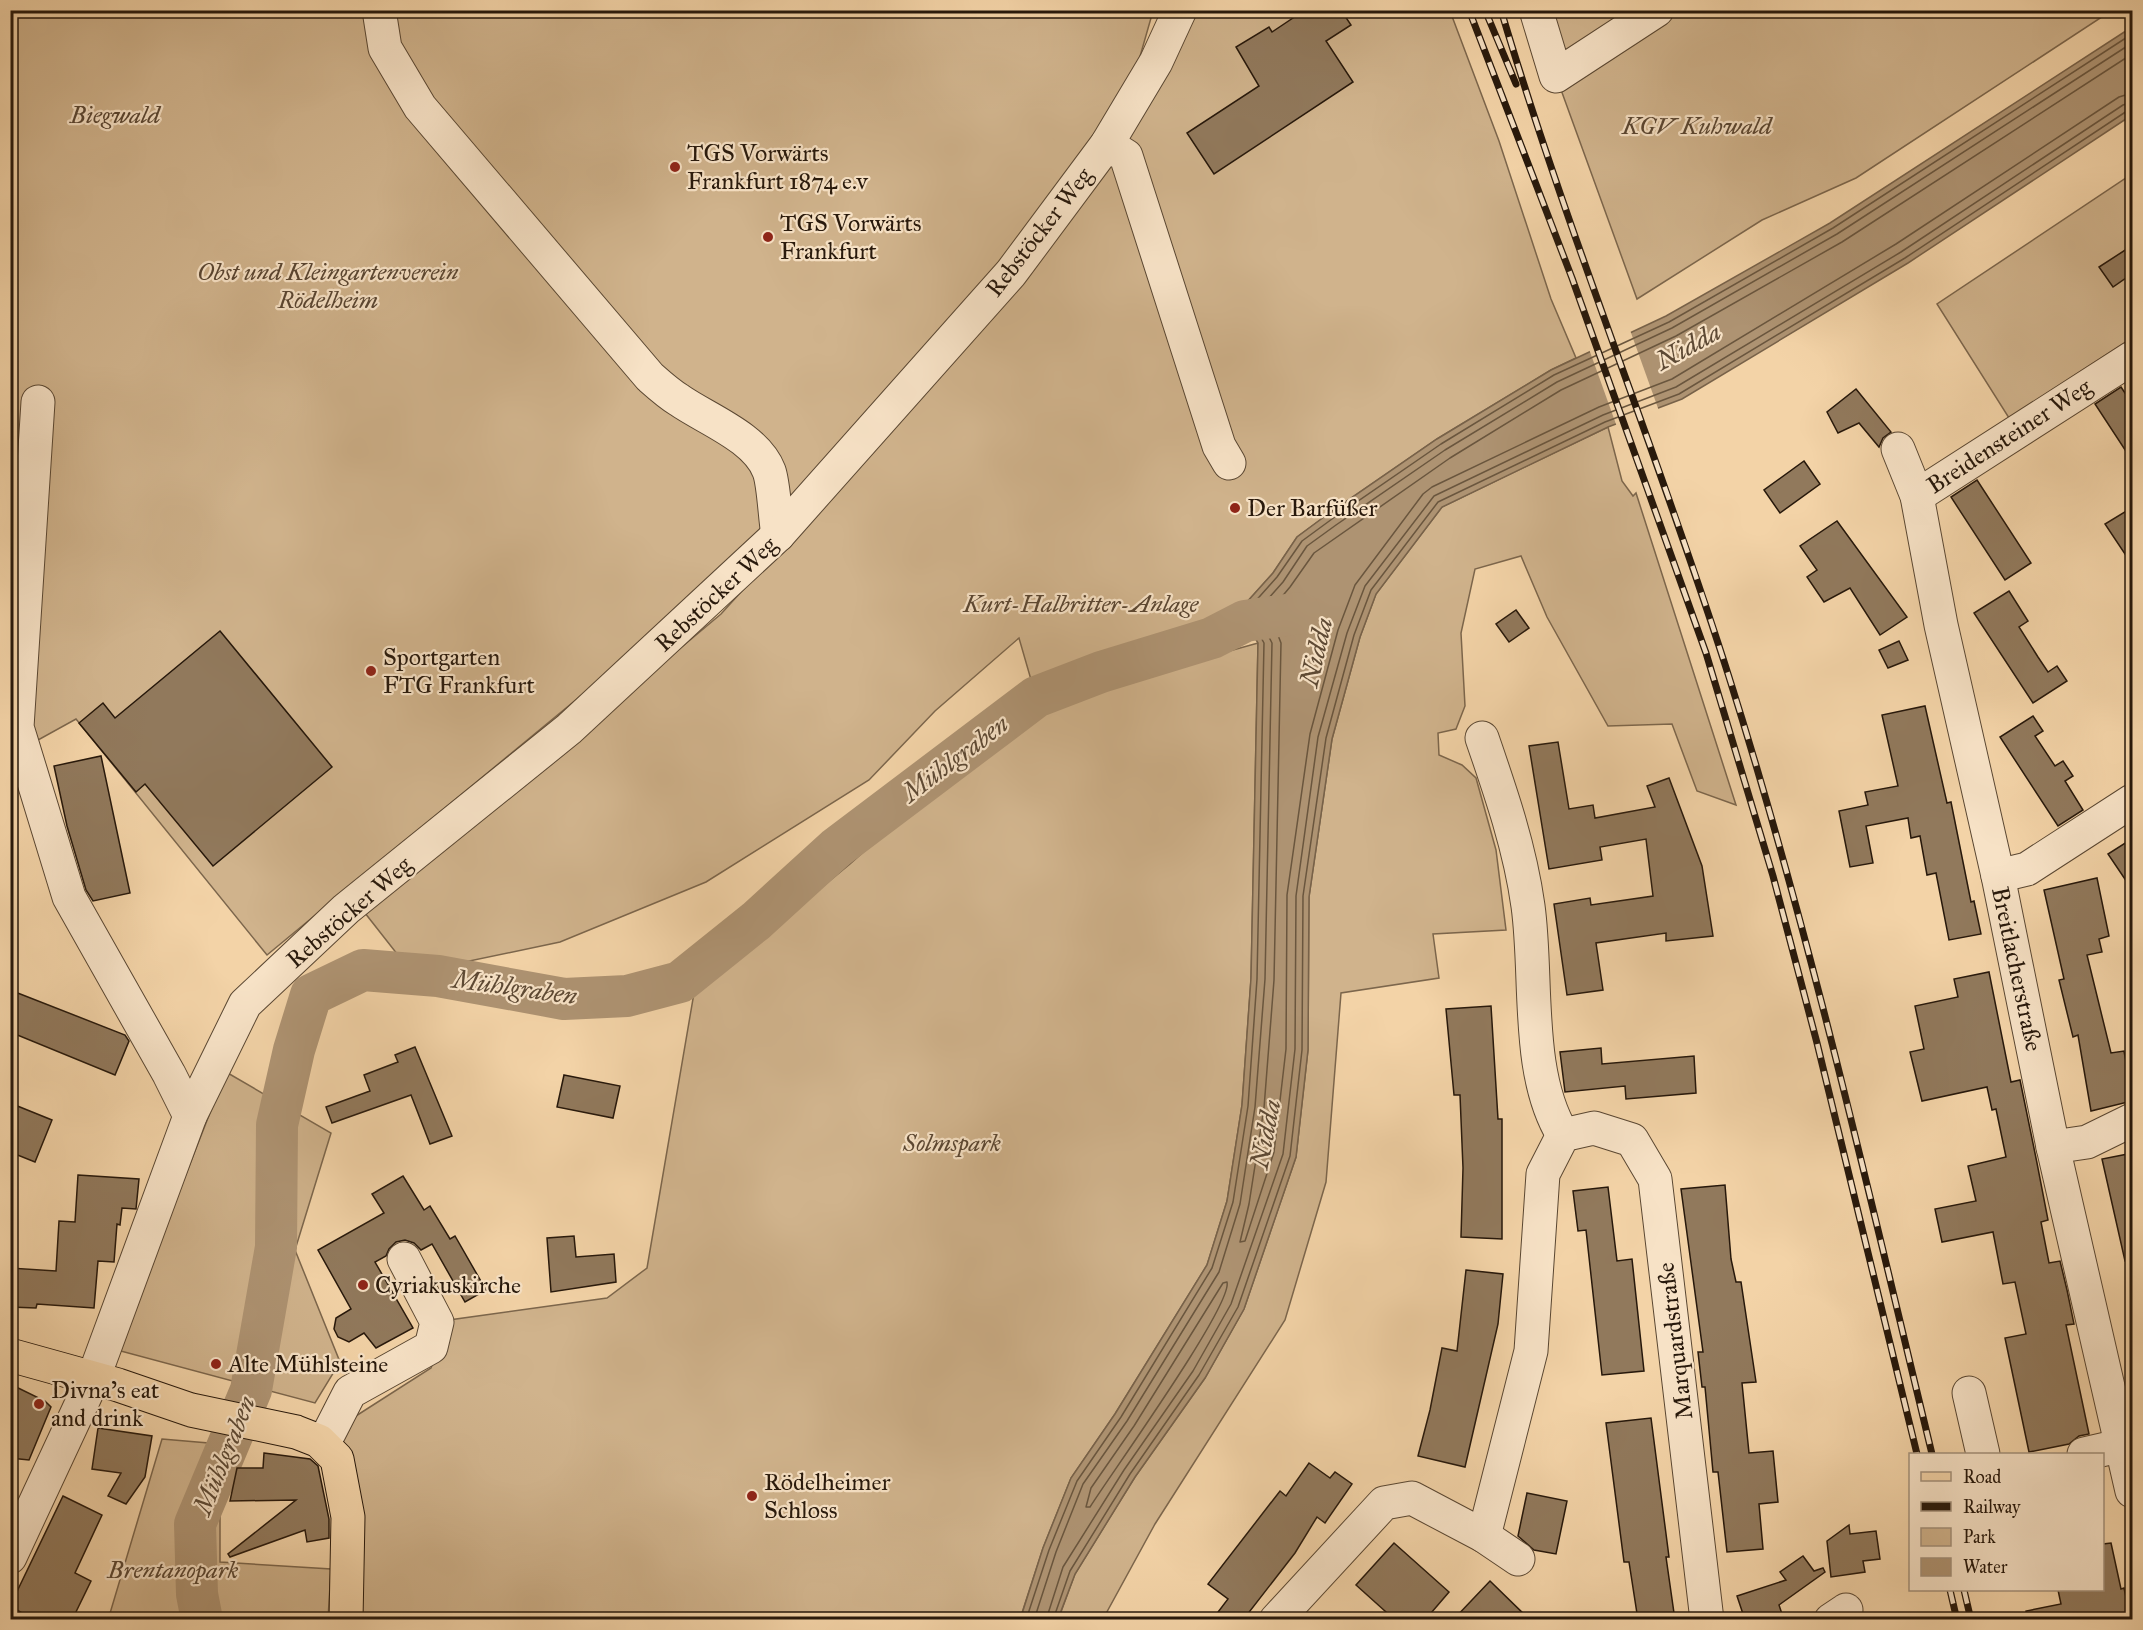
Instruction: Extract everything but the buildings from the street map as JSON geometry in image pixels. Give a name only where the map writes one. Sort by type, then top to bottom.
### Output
[{"type":"main road","points":[[10,1355],[221,1418],[296,1432],[319,1441],[337,1459],[348,1517],[346,1620]]},
{"type":"street","points":[[379,10],[386,48],[428,116],[650,377],[680,401],[708,415],[734,433],[756,453],[769,471],[778,536]]},
{"type":"street","name":"Rebstöcker Weg","points":[[10,1557],[93,1378],[190,1116],[245,1004],[346,909],[569,729],[778,536],[1011,273],[1107,144],[1156,62],[1180,10]]},
{"type":"street","points":[[1536,10],[1556,76],[1658,10]]},
{"type":"street","points":[[1107,144],[1126,156],[1218,446],[1229,463]]},
{"type":"street","name":"Breidensteiner Weg","points":[[1917,496],[2133,358]]},
{"type":"street","points":[[38,402],[17,727],[69,897],[169,1074],[190,1116]]},
{"type":"street","name":"Breitlacherstraße","points":[[1898,449],[1917,496],[1943,636],[1998,876],[2053,1147],[2127,1452],[2133,1491]]},
{"type":"street","points":[[1482,738],[1513,831],[1528,906],[1541,1080],[1550,1114],[1563,1136],[1543,1174],[1532,1351],[1484,1536]]},
{"type":"street","points":[[1998,876],[2027,869],[2133,801]]},
{"type":"street","points":[[2053,1147],[2087,1142],[2133,1120]]},
{"type":"street","name":"Marquardstraße","points":[[1563,1136],[1594,1128],[1632,1140],[1655,1179],[1707,1620]]},
{"type":"street","points":[[319,1441],[329,1433],[350,1392],[430,1347],[436,1322],[404,1259]]},
{"type":"street","points":[[1969,1393],[1983,1453]]},
{"type":"street","points":[[2104,1454],[2127,1452]]},
{"type":"street","points":[[1276,1620],[1384,1503],[1412,1498],[1484,1536],[1518,1559]]},
{"type":"green space","points":[[10,11],[1153,11],[1133,81],[1062,191],[766,529],[669,623],[267,955],[76,719],[11,755]]},
{"type":"green space","name":"Kurt-Halbritter-Anlage","points":[[1174,11],[1450,11],[1499,141],[1551,299],[1576,358],[1551,370],[1437,439],[1297,537],[1273,573],[1246,603],[1101,672],[1036,697],[1019,638],[935,711],[869,780],[706,882],[560,942],[412,973],[365,913],[721,614],[1025,279]]},
{"type":"green space","name":"KGV Kuhwald","points":[[1536,11],[2111,11],[1856,178],[1762,220],[1637,299],[1556,76]]},
{"type":"green space","points":[[2132,174],[2132,338],[2009,418],[1937,304]]},
{"type":"green space","points":[[1608,427],[1622,481],[1633,496],[1636,493],[1736,805],[1697,791],[1672,724],[1608,726],[1547,617],[1521,556],[1475,569],[1461,633],[1465,706],[1456,729],[1438,733],[1439,755],[1462,765],[1476,778],[1496,850],[1506,930],[1433,934],[1439,978],[1341,993],[1326,1182],[1285,1320],[1155,1524],[1103,1619],[1058,1620],[1075,1574],[1135,1477],[1205,1378],[1244,1309],[1296,1157],[1308,1050],[1309,897],[1332,739],[1360,637],[1376,594],[1442,507]]},
{"type":"green space","name":"Solmspark","points":[[1258,643],[1251,979],[1242,1105],[1227,1201],[1207,1265],[1115,1414],[1071,1478],[1043,1548],[1020,1619],[357,1619],[334,1430],[431,1368],[449,1320],[607,1298],[647,1268],[694,993],[850,864],[1025,708]]},
{"type":"green space","points":[[226,1072],[331,1133],[295,1250],[340,1362],[315,1403],[117,1350]]},
{"type":"green space","name":"Brentanopark","points":[[162,1439],[220,1444],[220,1562],[331,1569],[328,1619],[108,1620]]},
{"type":"water","name":"Nidda","points":[[2132,27],[2132,115],[1908,263],[1682,399],[1608,427],[1442,507],[1376,594],[1360,637],[1332,739],[1309,897],[1308,1050],[1296,1157],[1244,1309],[1205,1378],[1135,1477],[1075,1574],[1058,1619],[1020,1620],[1043,1548],[1071,1478],[1115,1414],[1207,1265],[1227,1201],[1242,1105],[1251,978],[1258,643],[1245,621],[1246,603],[1273,573],[1297,537],[1437,439],[1551,370],[1666,316],[1830,223]]},
{"type":"pier","points":[[1630,330],[1659,411],[1617,427],[1589,349]]},
{"type":"waterway","name":"Mühlgraben","points":[[202,1620],[197,1594],[195,1524],[251,1390],[276,1247],[277,1125],[294,1050],[311,995],[363,970],[438,976],[564,999],[627,996],[680,982],[756,921],[836,848],[1036,697],[1101,672],[1212,638],[1245,621],[1300,613]]},
{"type":"railway","points":[[1469,10],[1572,278],[1706,653],[1773,876],[1817,1043],[1917,1453]]},
{"type":"railway","points":[[1485,10],[1516,84]]},
{"type":"railway","points":[[1501,10],[1555,178],[1702,593],[1758,773],[1837,1064],[1932,1453]]},
{"type":"railway","points":[[1950,1591],[1957,1620]]},
{"type":"railway","points":[[1964,1591],[1971,1620]]},
{"type":"place","name":"TGS Vorwärts Frankfurt 1874 e.v","points":[[675,167]]},
{"type":"place","name":"TGS Vorwärts Frankfurt","points":[[768,237]]},
{"type":"place","name":"Der Barfüßer","points":[[1235,508]]},
{"type":"place","name":"Sportgarten FTG Frankfurt","points":[[371,671]]},
{"type":"place","name":"Cyriakuskirche","points":[[363,1285]]},
{"type":"place","name":"Alte Mühlsteine","points":[[216,1364]]},
{"type":"place","name":"Divna's eat and drink","points":[[39,1404]]},
{"type":"place","name":"Rödelheimer Schloss","points":[[752,1496]]},
{"type":"park label","name":"Biegwald","points":[[115,115]]},
{"type":"park label","name":"Obst und Kleingartenverein Rödelheim","points":[[328,286]]}]
